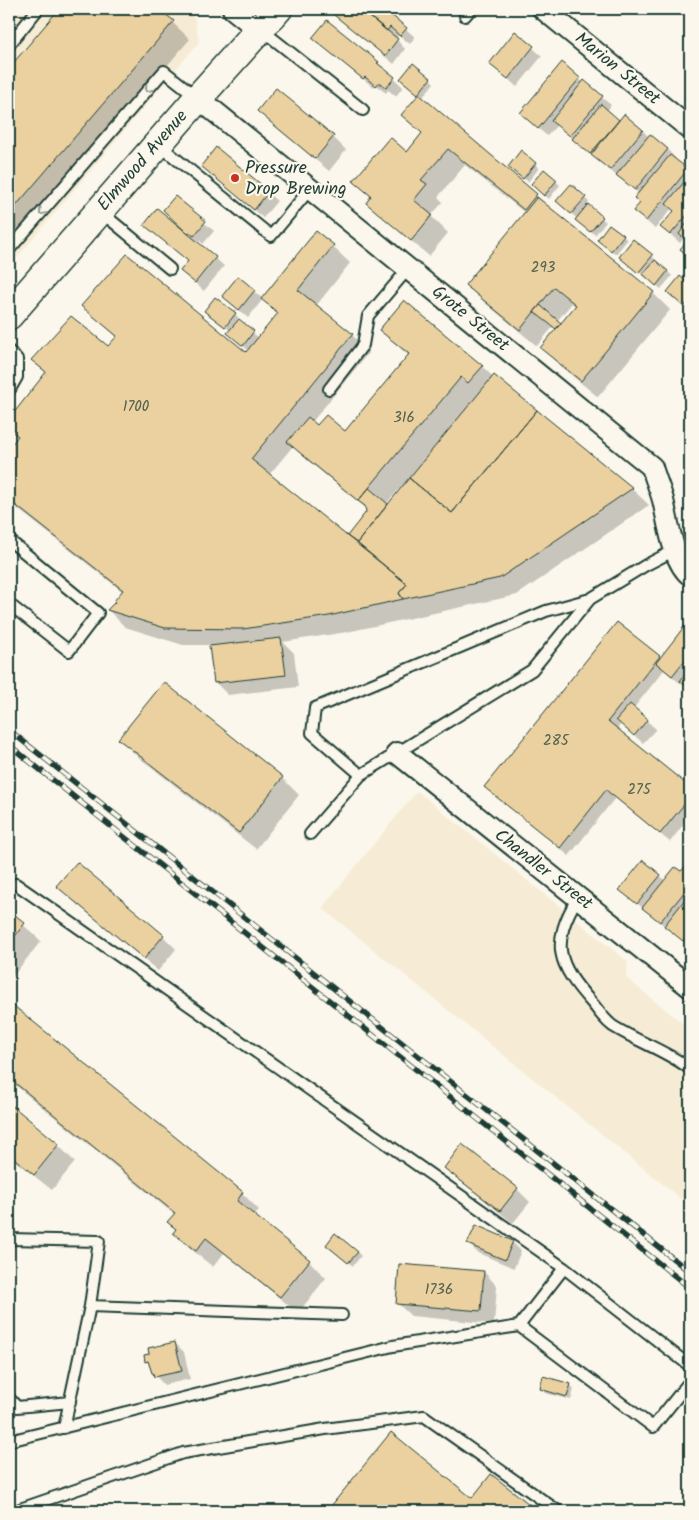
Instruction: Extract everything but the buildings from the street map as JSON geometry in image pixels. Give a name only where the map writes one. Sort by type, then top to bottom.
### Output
[{"type":"street","points":[[232,9],[260,29]]},
{"type":"street","name":"Elmwood Avenue","points":[[9,315],[278,9]]},
{"type":"street","name":"Marion Street","points":[[543,9],[690,129]]},
{"type":"street","name":"Grote Street","points":[[198,98],[652,467],[662,497],[675,550],[685,571],[690,575]]},
{"type":"street","name":"Chandler Street","points":[[397,753],[690,987]]},
{"type":"lane","points":[[9,45],[38,9]]},
{"type":"lane","points":[[260,29],[363,110]]},
{"type":"lane","points":[[9,250],[164,71],[198,98]]},
{"type":"lane","points":[[158,144],[271,236],[310,189]]},
{"type":"lane","points":[[100,210],[170,268]]},
{"type":"lane","points":[[329,389],[363,344],[368,316],[408,269]]},
{"type":"lane","points":[[9,351],[17,358],[17,377],[9,391]]},
{"type":"lane","points":[[9,540],[98,613],[69,651],[9,604]]},
{"type":"lane","points":[[361,775],[312,734],[315,708],[546,611],[590,599],[675,550]]},
{"type":"lane","points":[[310,834],[361,775],[532,670],[590,599]]},
{"type":"lane","points":[[16,884],[564,1268],[690,1366]]},
{"type":"lane","points":[[578,897],[567,915],[560,940],[563,963],[573,982],[613,1027],[690,1069]]},
{"type":"lane","points":[[9,1239],[99,1241],[90,1306],[64,1428]]},
{"type":"lane","points":[[9,1441],[392,1346],[519,1326],[564,1268]]},
{"type":"lane","points":[[90,1306],[342,1314]]},
{"type":"lane","points":[[519,1326],[653,1426],[690,1381]]},
{"type":"lane","points":[[9,1398],[17,1407],[70,1402]]},
{"type":"lane","points":[[14,1511],[183,1453],[325,1429],[424,1416],[558,1511]]},
{"type":"shaded area","points":[[9,9],[183,9],[195,19],[199,42],[9,267]]},
{"type":"shaded area","points":[[417,791],[628,962],[626,978],[690,1029],[690,1206],[322,908]]},
{"type":"railway","points":[[9,730],[690,1272]]},
{"type":"railway","points":[[9,745],[690,1288]]},
{"type":"place","name":"Pressure Drop Brewing","points":[[235,178]]}]
